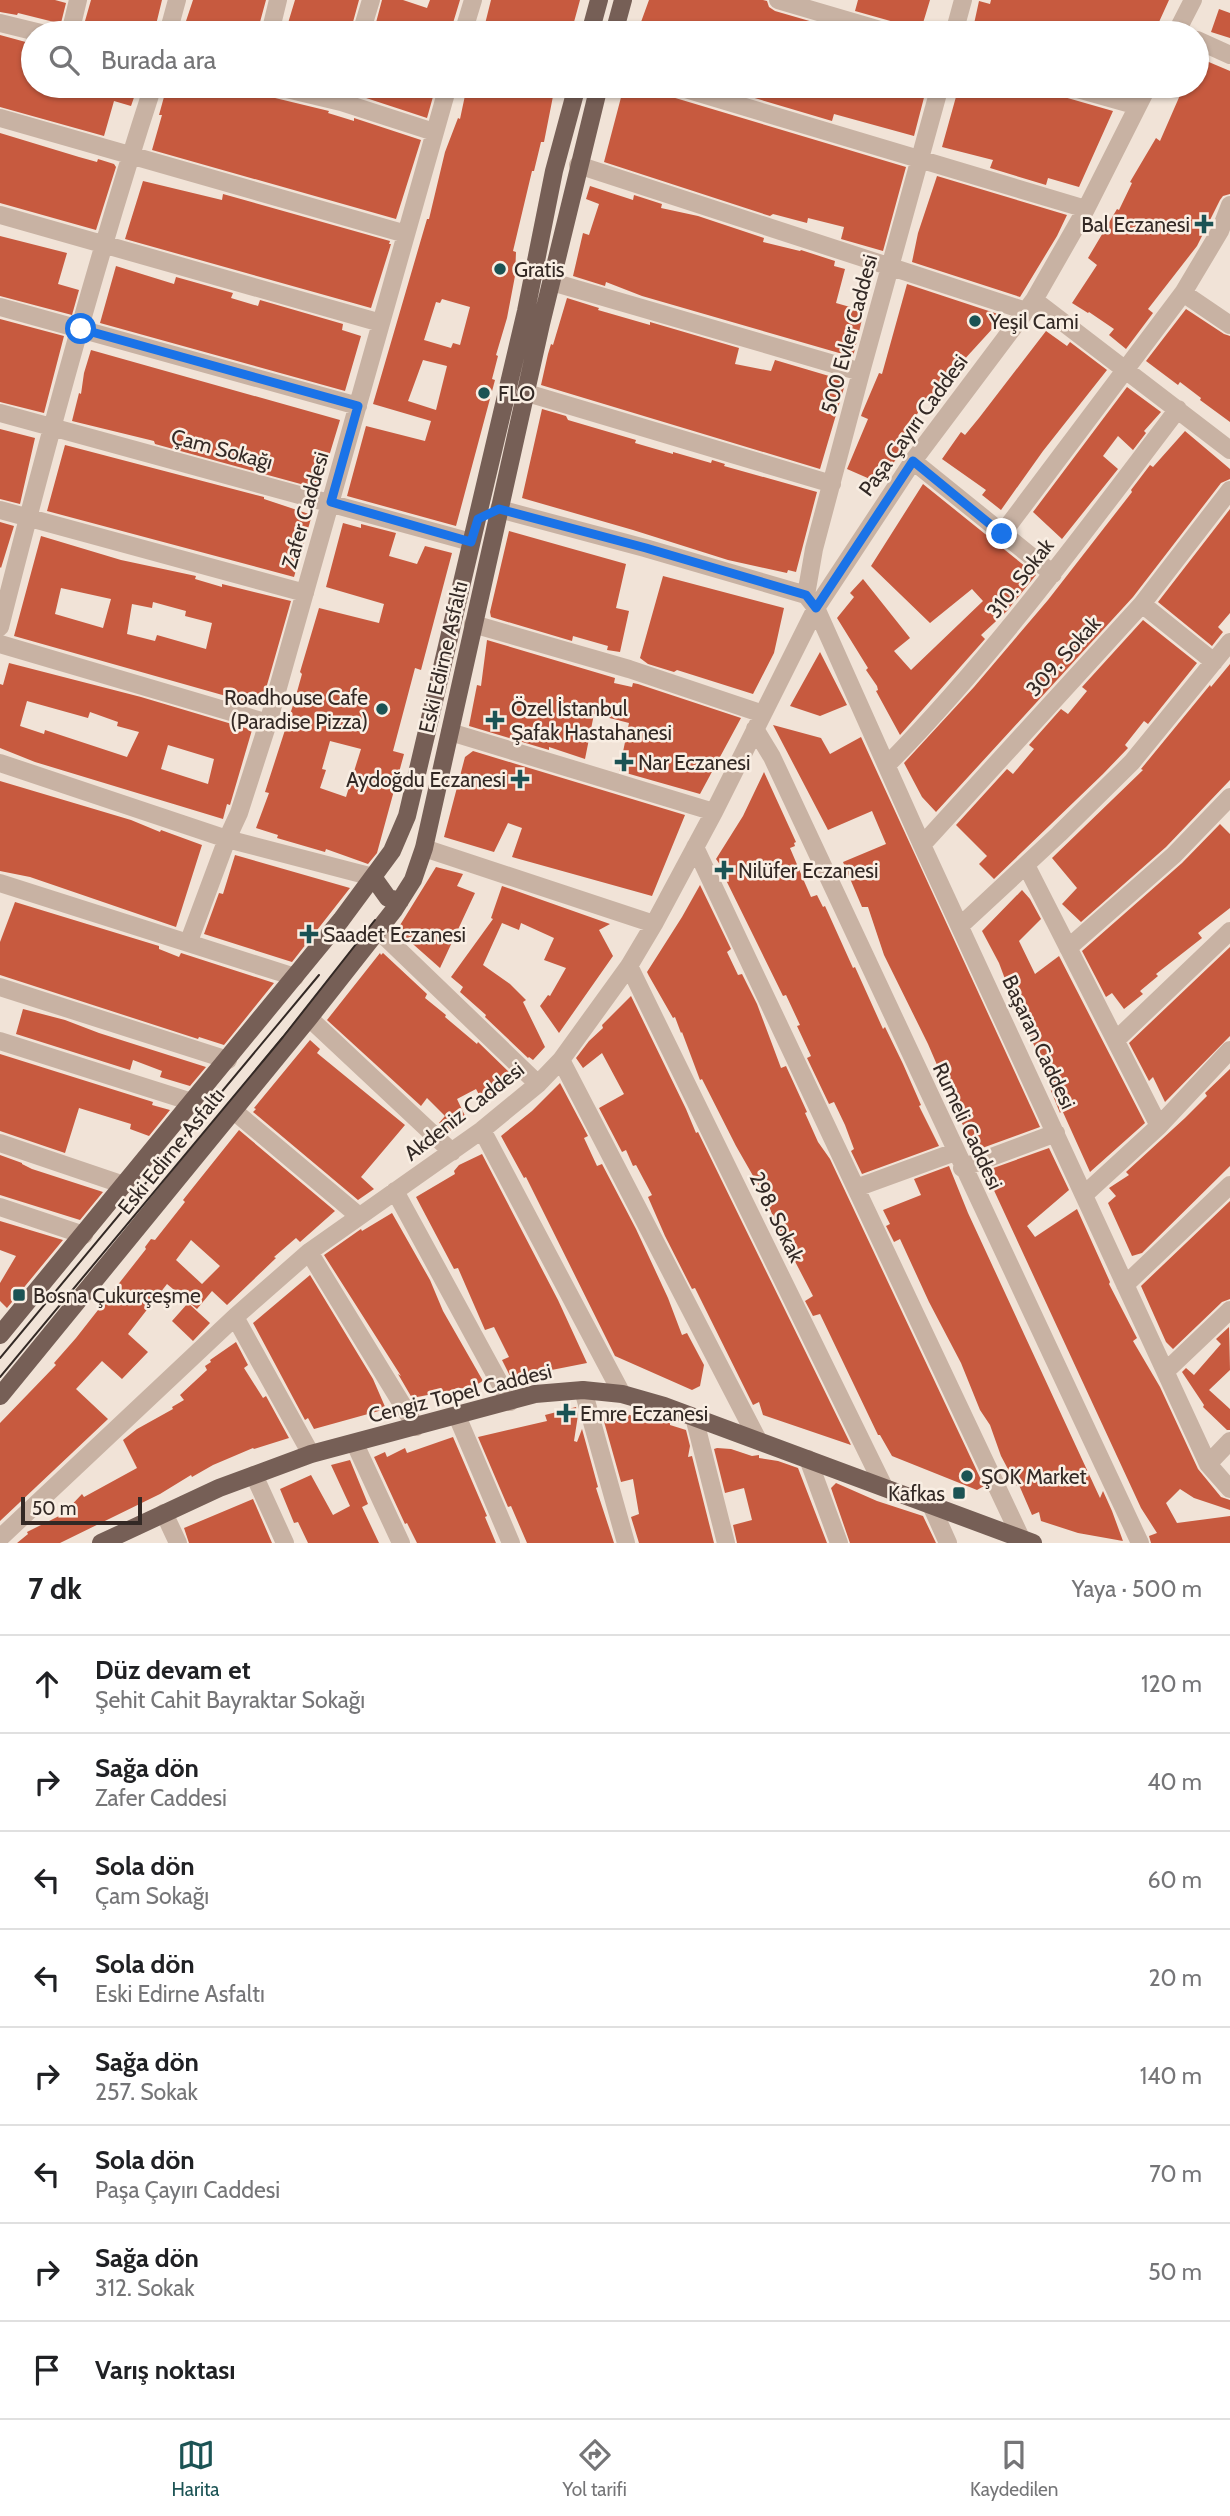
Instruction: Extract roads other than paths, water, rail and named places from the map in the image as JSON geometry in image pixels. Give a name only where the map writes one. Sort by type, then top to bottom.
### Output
[{"type":"main road","points":[[593,21],[599,0]]},
{"type":"main road","points":[[617,21],[623,0]]},
{"type":"main road","name":"Eski Edirne Asfaltı","points":[[0,1335],[228,1060],[392,851],[407,816],[478,519],[526,311],[554,171],[573,98]]},
{"type":"main road","name":"Eski Edirne Asfaltı","points":[[0,1396],[309,1018],[400,901],[413,880],[424,848],[499,509],[596,98]]},
{"type":"main road","points":[[478,519],[499,509]]},
{"type":"main road","points":[[373,877],[388,898],[400,901]]},
{"type":"main road","name":"Cengiz Topel Caddesi","points":[[102,1543],[164,1513],[311,1454],[535,1394],[562,1390],[622,1394],[694,1417],[1027,1541]]},
{"type":"street","points":[[73,21],[78,0]]},
{"type":"street","points":[[171,21],[177,0]]},
{"type":"street","points":[[273,21],[278,0]]},
{"type":"street","points":[[365,21],[371,0]]},
{"type":"street","points":[[467,21],[473,0]]},
{"type":"street","points":[[778,0],[849,21]]},
{"type":"street","points":[[957,21],[963,0]]},
{"type":"street","points":[[1184,21],[1193,0]]},
{"type":"street","points":[[0,23],[21,28]]},
{"type":"street","points":[[1209,45],[1230,55]]},
{"type":"street","points":[[0,627],[130,155],[149,98]]},
{"type":"street","points":[[353,98],[434,132]]},
{"type":"street","name":"Zafer Caddesi","points":[[189,941],[239,813],[268,723],[444,98]]},
{"type":"street","points":[[714,98],[1086,209]]},
{"type":"street","name":"500 Evler Caddesi","points":[[811,601],[814,550],[937,98]]},
{"type":"street","points":[[1110,98],[1138,106]]},
{"type":"street","name":"Paşa Çayırı Caddesi","points":[[811,601],[1030,306],[1086,209],[1142,98]]},
{"type":"street","points":[[0,118],[406,234]]},
{"type":"street","points":[[578,165],[891,266],[1030,306],[1126,368],[1230,450]]},
{"type":"street","points":[[1002,534],[1225,233],[1230,205]]},
{"type":"street","points":[[0,215],[381,323]]},
{"type":"street","points":[[552,282],[861,372]]},
{"type":"street","points":[[1183,293],[1230,325]]},
{"type":"street","points":[[0,307],[358,406]]},
{"type":"street","points":[[527,393],[832,484]]},
{"type":"street","name":"310. Sokak","points":[[887,765],[940,711],[1053,574],[1178,409]]},
{"type":"street","name":"Çam Sokağı","points":[[0,413],[471,542]]},
{"type":"street","points":[[913,461],[1053,574]]},
{"type":"street","name":"309. Sokak","points":[[922,845],[1142,604],[1230,490]]},
{"type":"street","points":[[499,509],[646,548],[811,601]]},
{"type":"street","points":[[0,510],[305,593]]},
{"type":"street","name":"Akdeniz Caddesi","points":[[0,1538],[234,1317],[309,1252],[482,1130],[538,1084],[561,1060],[629,966],[654,924],[759,722],[811,601]]},
{"type":"street","name":"Başaran Caddesi","points":[[811,601],[1208,1464],[1230,1489]]},
{"type":"street","points":[[1142,604],[1214,662]]},
{"type":"street","points":[[473,624],[629,670],[759,722]]},
{"type":"street","points":[[960,926],[1132,762],[1230,642]]},
{"type":"street","points":[[0,643],[268,723]]},
{"type":"street","name":"Rumeli Caddesi","points":[[759,722],[772,757],[959,1160],[1140,1543]]},
{"type":"street","points":[[450,732],[714,812]]},
{"type":"street","points":[[0,763],[227,839],[373,877]]},
{"type":"street","points":[[1069,948],[1174,855],[1230,797]]},
{"type":"street","points":[[695,847],[1027,1541]]},
{"type":"street","points":[[424,848],[654,924]]},
{"type":"street","points":[[1026,865],[1159,1125]]},
{"type":"street","points":[[0,883],[189,941],[295,977]]},
{"type":"street","points":[[378,930],[538,1084]]},
{"type":"street","points":[[1116,1040],[1230,931]]},
{"type":"street","name":"298. Sokak","points":[[629,966],[884,1488]]},
{"type":"street","points":[[0,987],[228,1060]]},
{"type":"street","points":[[309,1018],[452,1152]]},
{"type":"street","points":[[0,1041],[192,1102]]},
{"type":"street","points":[[1085,1194],[1159,1125],[1230,1050]]},
{"type":"street","points":[[561,1060],[758,1440]]},
{"type":"street","points":[[234,1111],[359,1216]]},
{"type":"street","points":[[482,1130],[622,1394]]},
{"type":"street","points":[[856,1188],[1056,1133]]},
{"type":"street","points":[[0,1143],[124,1185]]},
{"type":"street","points":[[1125,1285],[1230,1185]]},
{"type":"street","points":[[395,1191],[510,1402]]},
{"type":"street","points":[[0,1207],[84,1235]]},
{"type":"street","points":[[309,1252],[416,1427]]},
{"type":"street","points":[[1166,1371],[1230,1310]]},
{"type":"street","points":[[234,1317],[311,1454]]},
{"type":"street","points":[[583,1390],[626,1543]]},
{"type":"street","points":[[457,1416],[511,1543]]},
{"type":"street","points":[[694,1417],[726,1543]]},
{"type":"street","points":[[1208,1464],[1230,1441]]},
{"type":"street","points":[[355,1444],[401,1543]]},
{"type":"street","points":[[808,1459],[839,1543]]},
{"type":"street","points":[[254,1475],[285,1543]]},
{"type":"street","points":[[931,1505],[948,1543]]},
{"type":"street","points":[[164,1513],[178,1543]]},
{"type":"tram line","points":[[0,1377],[283,1037],[375,920]]},
{"type":"tram line","points":[[0,1358],[319,975]]},
{"type":"place","name":"Bal Eczanesi","points":[[1204,224]]},
{"type":"place","name":"Gratis","points":[[500,269]]},
{"type":"place","name":"Yeşil Cami","points":[[975,321]]},
{"type":"place","name":"FLO","points":[[484,393]]},
{"type":"place","name":"Roadhouse Cafe (Paradise Pizza)","points":[[382,709]]},
{"type":"place","name":"Özel İstanbul Şafak Hastahanesi","points":[[495,720]]},
{"type":"place","name":"Nar Eczanesi","points":[[624,762]]},
{"type":"place","name":"Aydoğdu Eczanesi","points":[[520,779]]},
{"type":"place","name":"Nilüfer Eczanesi","points":[[724,870]]},
{"type":"place","name":"Saadet Eczanesi","points":[[309,934]]},
{"type":"place","name":"Bosna Çukurçeşme","points":[[19,1295]]},
{"type":"place","name":"Emre Eczanesi","points":[[566,1413]]},
{"type":"place","name":"ŞOK Market","points":[[967,1476]]},
{"type":"place","name":"Kafkas","points":[[959,1493]]}]
